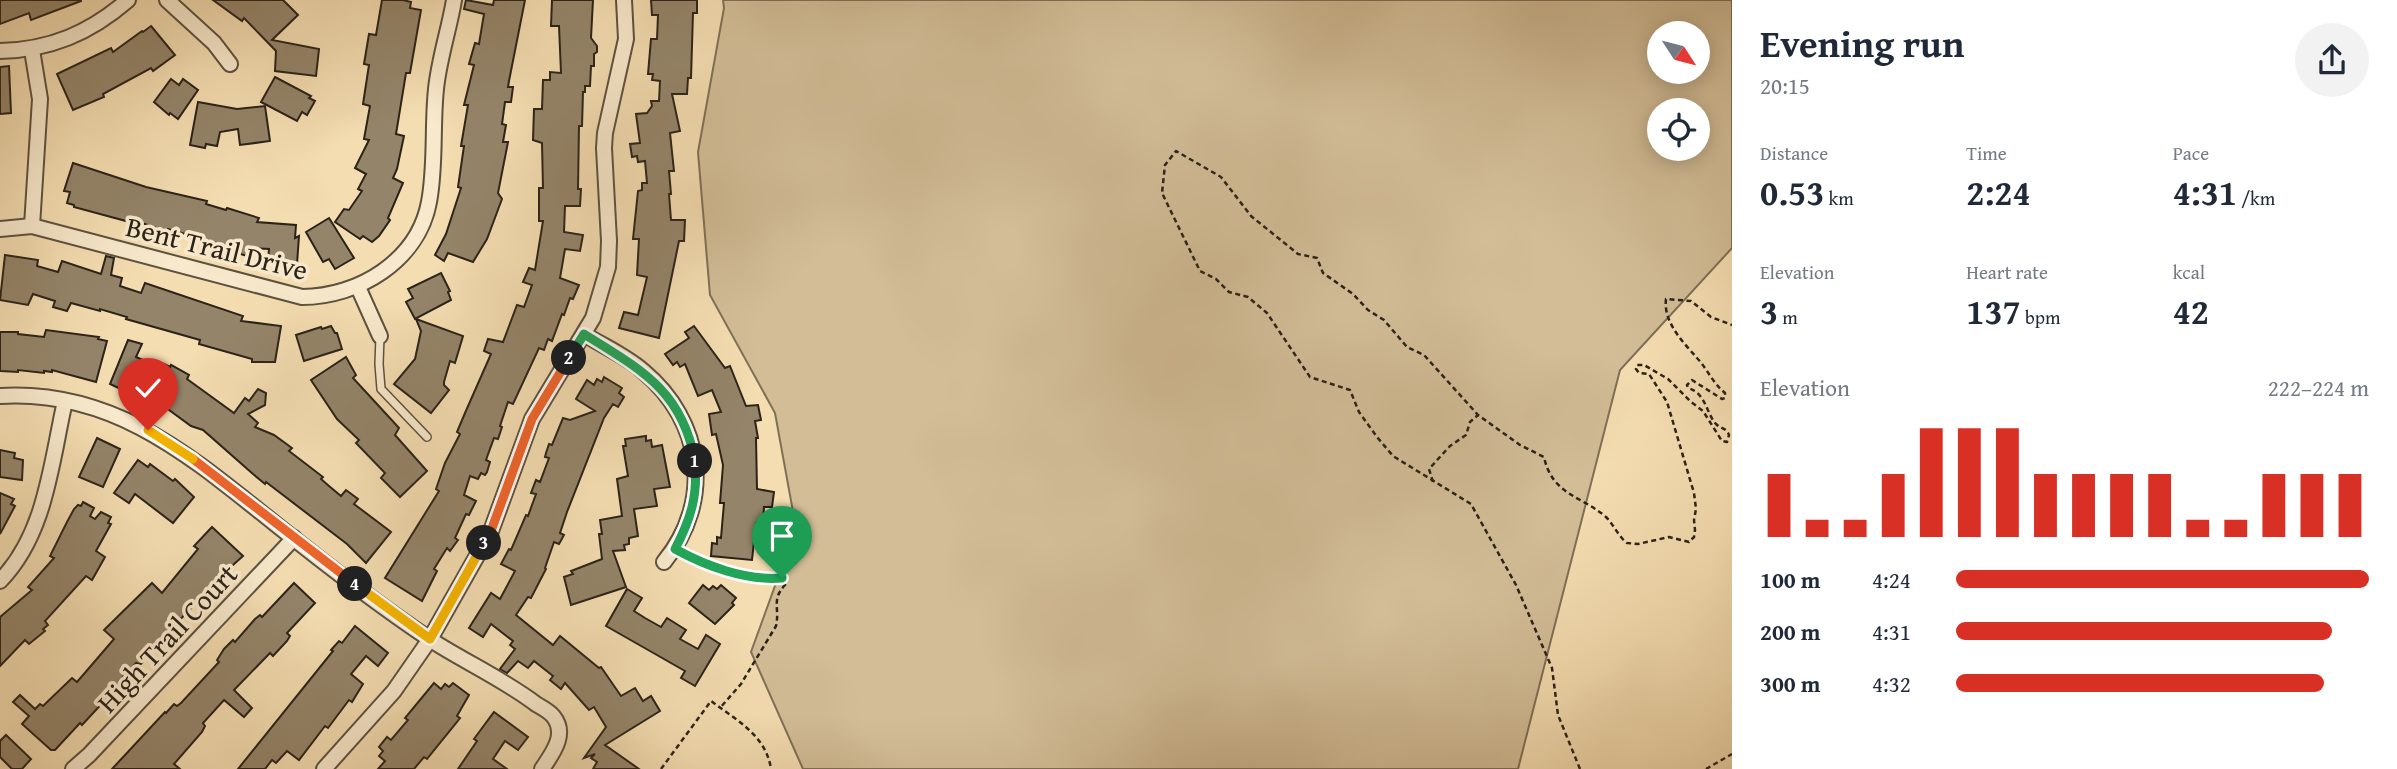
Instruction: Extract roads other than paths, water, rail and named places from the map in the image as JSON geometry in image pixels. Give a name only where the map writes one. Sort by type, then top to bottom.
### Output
[{"type":"street","points":[[0,51],[32,50],[50,45],[86,30],[128,0]]},
{"type":"street","points":[[167,0],[214,43],[230,64]]},
{"type":"street","name":"Bent Trail Drive","points":[[0,229],[32,226],[302,297],[330,295],[358,287],[391,265],[415,237],[425,216],[430,192],[436,87],[454,0]]},
{"type":"street","points":[[324,769],[394,691],[430,639],[491,531],[532,419],[584,334],[601,296],[608,267],[609,241],[605,133],[626,39],[624,0]]},
{"type":"street","points":[[32,50],[40,99],[32,226]]},
{"type":"street","points":[[358,287],[380,336]]},
{"type":"street","points":[[584,334],[641,369],[653,380],[673,404],[686,430],[695,459],[696,491],[689,522],[675,549],[664,562]]},
{"type":"street","points":[[0,396],[65,401],[118,416],[173,444],[430,639],[518,691],[553,717],[559,729],[558,744],[542,769]]},
{"type":"street","points":[[0,581],[15,564],[32,536],[43,504],[65,401]]},
{"type":"street","name":"High Trail Court","points":[[73,769],[99,745],[294,538]]},
{"type":"lane","points":[[380,336],[382,388],[428,437]]}]
